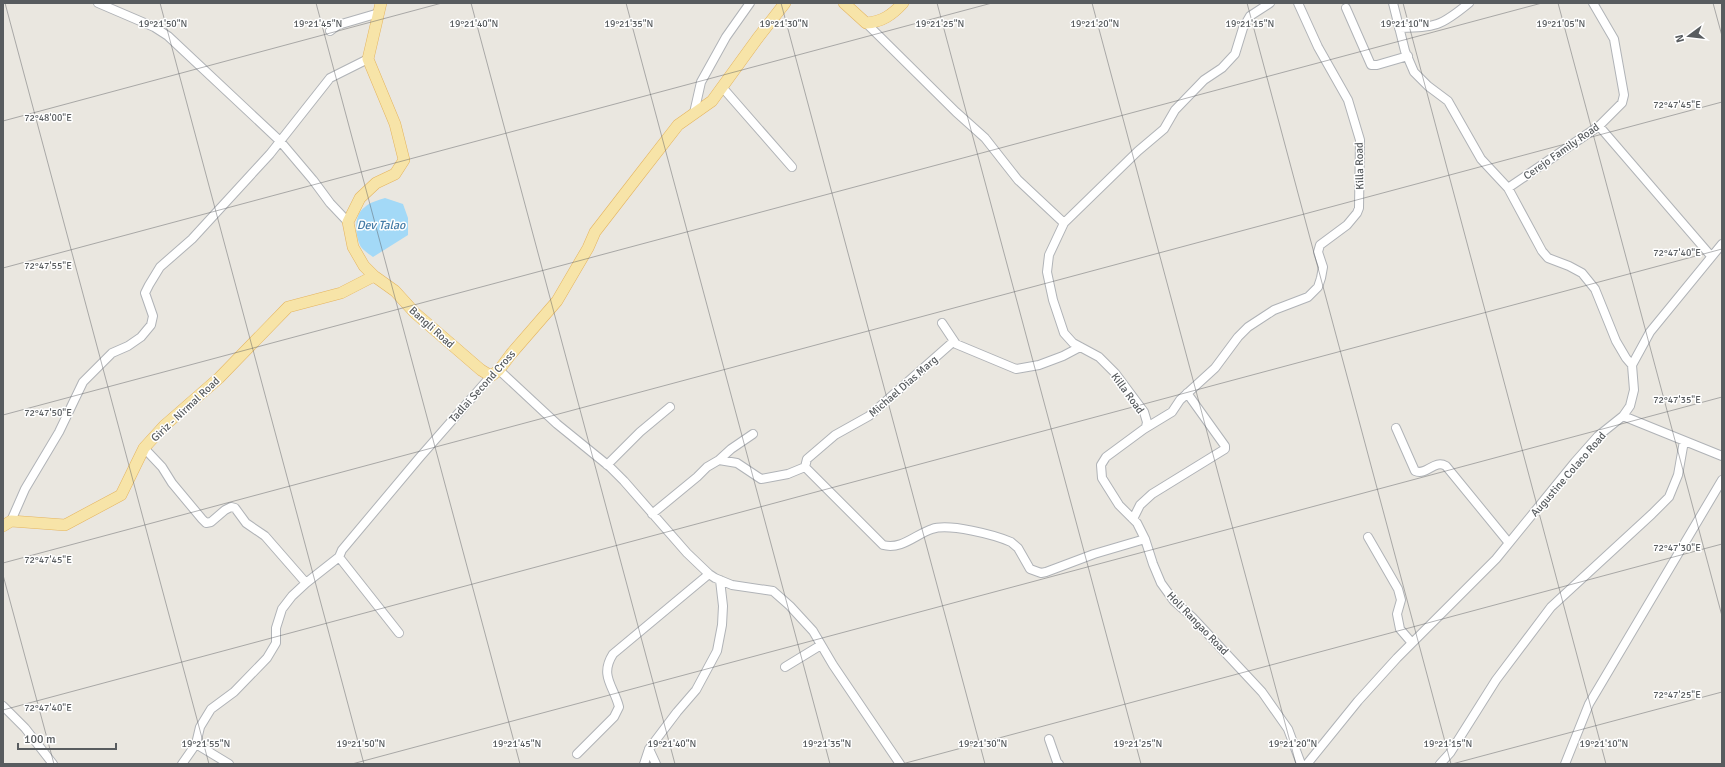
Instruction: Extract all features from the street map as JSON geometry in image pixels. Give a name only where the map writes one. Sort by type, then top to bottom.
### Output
[{"type":"main road","name":"Tadlai Second Cross","points":[[495,373],[558,301],[588,248],[595,232],[609,212],[678,125],[712,101],[757,39],[786,3]]},
{"type":"main road","points":[[844,3],[866,23],[885,19],[903,3]]},
{"type":"main road","points":[[348,222],[360,198],[376,183],[394,174],[404,160],[395,124],[368,59],[380,8]]},
{"type":"main road","name":"Bangli Road","points":[[348,222],[354,247],[364,266],[374,276],[395,291],[415,313],[481,370],[495,373]]},
{"type":"main road","name":"Giriz - Nirmal Road","points":[[5,524],[65,524],[121,495],[144,448],[164,426],[219,378],[288,307],[341,293],[374,276]]},
{"type":"street","points":[[98,3],[154,27],[168,36],[280,141],[313,180],[330,203],[348,222]]},
{"type":"street","points":[[694,113],[701,82],[726,37],[750,3]]},
{"type":"street","name":"Killa Road","points":[[1146,428],[1147,422],[1144,412],[1115,373],[1099,357],[1073,343],[1064,334],[1053,300],[1047,272],[1049,255],[1064,223],[1138,151],[1164,129],[1175,110],[1204,80],[1222,68],[1235,54],[1243,28],[1250,16],[1270,3]]},
{"type":"street","name":"Killa Road","points":[[1146,428],[1172,412],[1180,400],[1215,368],[1238,337],[1248,327],[1274,310],[1308,297],[1318,287],[1323,267],[1318,252],[1320,245],[1347,225],[1357,213],[1359,208],[1360,140],[1356,124],[1348,100],[1318,47],[1298,3]]},
{"type":"street","points":[[1393,3],[1399,28],[1414,72],[1428,86],[1448,102],[1481,159],[1508,188],[1542,251],[1548,258],[1582,273],[1595,289],[1616,341],[1632,365],[1650,332],[1722,244]]},
{"type":"street","points":[[1399,28],[1435,26],[1454,16],[1469,3]]},
{"type":"street","name":"Cerejo Family Road","points":[[1508,188],[1599,126],[1622,103],[1624,95],[1614,39],[1593,3]]},
{"type":"street","points":[[330,31],[338,25],[380,8]]},
{"type":"street","points":[[1346,8],[1371,65],[1377,65],[1408,56]]},
{"type":"street","points":[[866,23],[956,112],[985,138],[1018,180],[1064,223]]},
{"type":"street","points":[[5,524],[59,432],[83,382],[112,353],[128,346],[141,336],[151,325],[153,316],[146,293],[160,267],[192,239],[280,141],[330,78],[368,59]]},
{"type":"street","points":[[722,87],[792,167]]},
{"type":"street","points":[[1599,126],[1711,256]]},
{"type":"street","points":[[942,323],[956,344],[1016,369],[1039,365],[1063,356],[1080,347]]},
{"type":"street","name":"Michael Dias Marg","points":[[805,467],[807,459],[835,435],[869,416],[954,341]]},
{"type":"street","name":"Augustine Colaco Road","points":[[1307,764],[1358,701],[1412,643],[1496,558],[1598,436],[1623,416],[1630,406],[1634,390],[1632,365]]},
{"type":"street","points":[[495,373],[607,465],[624,481],[687,553],[709,574],[732,585],[773,591],[790,606],[813,631],[900,764]]},
{"type":"street","name":"Tadlai Second Cross","points":[[182,764],[196,744],[200,727],[210,709],[234,692],[267,658],[276,643],[276,628],[282,609],[292,596],[339,557],[342,550],[420,457],[495,373]]},
{"type":"street","points":[[1133,519],[1140,505],[1152,494],[1225,450],[1225,446],[1187,393]]},
{"type":"street","points":[[607,465],[640,432],[670,407]]},
{"type":"street","points":[[1623,416],[1722,456]]},
{"type":"street","name":"Holi Rangao Road","points":[[1146,428],[1106,457],[1101,465],[1102,478],[1119,505],[1137,523],[1145,539],[1161,584],[1174,601],[1192,617],[1262,692],[1288,729],[1301,764]]},
{"type":"street","points":[[1396,428],[1415,471],[1419,473],[1424,472],[1436,465],[1442,464],[1446,466],[1509,543]]},
{"type":"street","points":[[652,514],[707,467],[720,460],[731,449],[753,434]]},
{"type":"street","points":[[1440,764],[1450,753],[1496,680],[1551,607],[1669,497],[1678,475],[1684,441]]},
{"type":"street","points":[[144,448],[162,467],[172,483],[202,519],[206,522],[211,522],[225,510],[231,507],[235,508],[246,523],[265,536],[306,583]]},
{"type":"street","points":[[720,460],[737,463],[761,479],[788,474],[805,467],[883,545],[890,547],[898,545],[933,528],[952,527],[1011,542],[1018,548],[1030,569],[1041,573],[1094,554],[1145,539]]},
{"type":"street","points":[[1566,764],[1589,704],[1722,480]]},
{"type":"street","points":[[1368,537],[1398,588],[1401,600],[1397,614],[1400,629],[1412,643]]},
{"type":"street","points":[[339,557],[399,633]]},
{"type":"street","points":[[577,754],[614,717],[619,707],[606,670],[613,654],[709,574]]},
{"type":"street","points":[[644,764],[649,749],[696,690],[717,651],[722,625],[723,606],[720,580]]},
{"type":"street","points":[[785,666],[821,645]]},
{"type":"street","points":[[3,706],[25,728],[54,764]]},
{"type":"street","points":[[1049,738],[1059,764]]},
{"type":"street","points":[[196,744],[229,764]]},
{"type":"street","points":[[649,749],[656,764]]},
{"type":"water","name":"Dev Talao","points":[[385,198],[403,204],[408,218],[408,235],[373,257],[361,247],[357,237],[356,226],[358,215],[367,205]]}]
